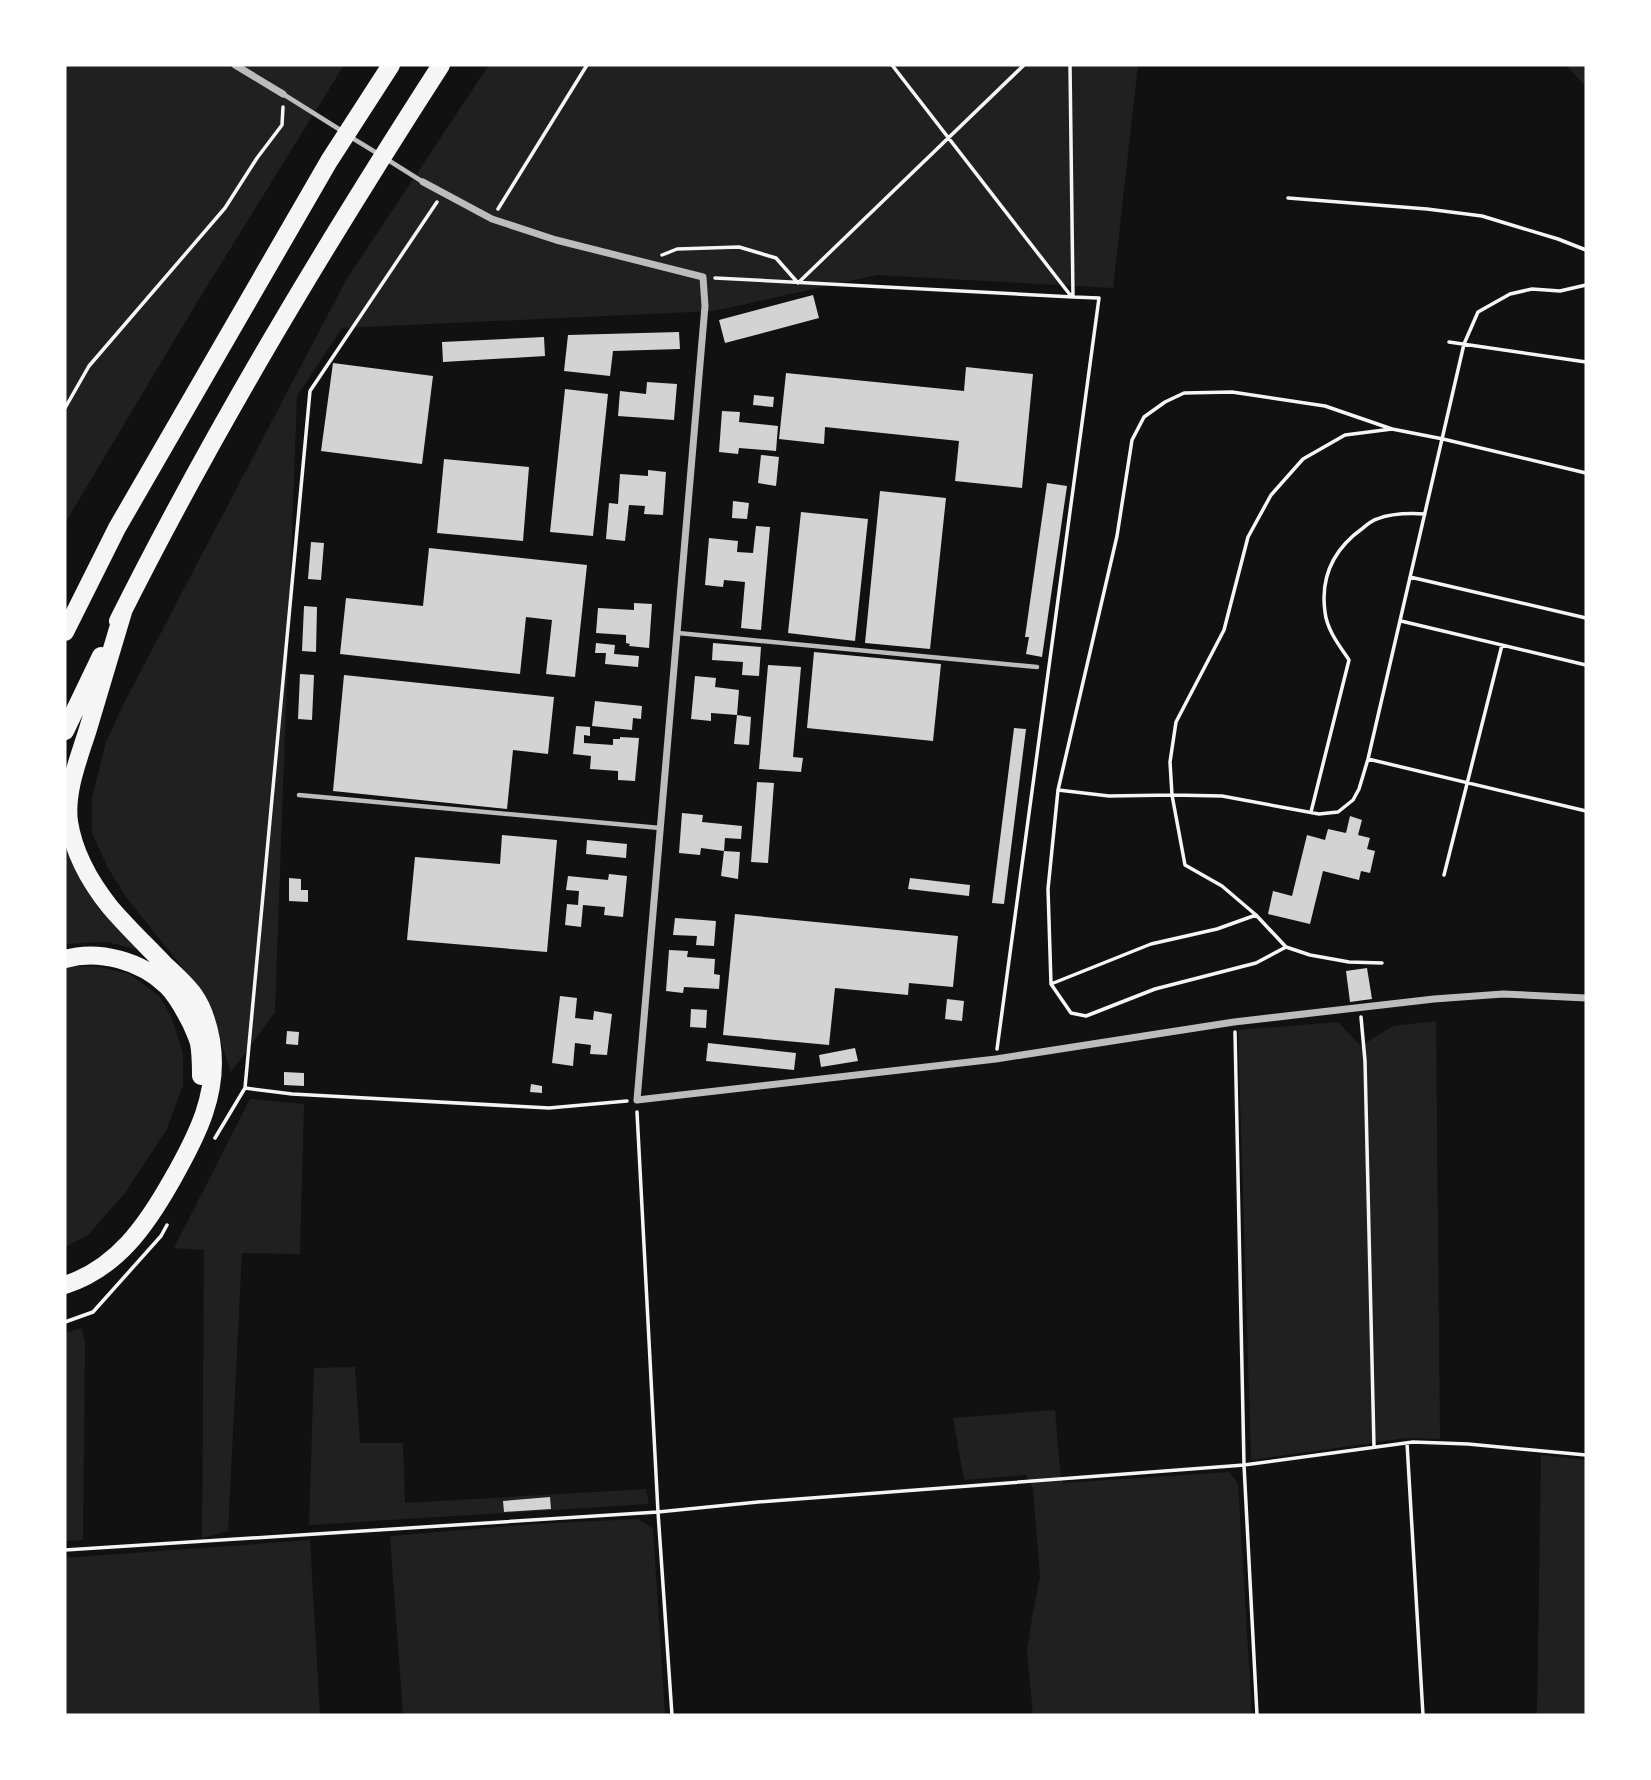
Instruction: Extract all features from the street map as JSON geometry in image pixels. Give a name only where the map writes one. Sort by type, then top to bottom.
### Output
[{"type":"highway","points":[[65,632],[117,528],[329,161],[391,65]]},
{"type":"highway","points":[[65,731],[158,540],[273,335],[366,181],[441,65]]},
{"type":"highway","points":[[65,603],[117,528]]},
{"type":"highway","points":[[65,1285],[95,1272],[129,1242],[144,1224],[197,1134],[208,1100],[213,1072],[208,1024],[195,996],[101,896],[79,857],[69,821],[68,805],[78,761],[122,612]]},
{"type":"highway","points":[[65,959],[87,955],[100,956],[119,960],[151,973],[166,985],[185,1011],[199,1043],[201,1060],[201,1081],[194,1111],[156,1186],[134,1218],[108,1248],[93,1260],[65,1273]]},
{"type":"street","points":[[235,65],[284,94]]},
{"type":"street","points":[[423,183],[492,219],[556,240],[703,277],[705,306],[637,1100],[996,1059],[1234,1022],[1434,999],[1503,994],[1585,995]]},
{"type":"lane","points":[[284,94],[423,183]]},
{"type":"lane","points":[[677,633],[1037,667]]},
{"type":"lane","points":[[299,795],[660,828]]},
{"type":"path","points":[[492,219],[587,65]]},
{"type":"path","points":[[892,65],[1073,297]]},
{"type":"path","points":[[798,283],[1024,65]]},
{"type":"path","points":[[1070,65],[1073,297]]},
{"type":"path","points":[[65,408],[89,366],[225,208],[282,125],[284,94]]},
{"type":"path","points":[[443,193],[310,391],[245,1088],[292,1094],[548,1108],[637,1100],[658,1512],[672,1715]]},
{"type":"path","points":[[1288,198],[1482,216],[1586,250]]},
{"type":"path","points":[[645,262],[677,249],[739,247],[776,258],[798,283]]},
{"type":"path","points":[[703,277],[1099,298],[996,1059]]},
{"type":"path","points":[[1058,790],[1109,796],[1223,796],[1319,814],[1338,812],[1353,800],[1368,759],[1464,344],[1478,312],[1510,294],[1532,289],[1560,291],[1586,285]]},
{"type":"path","points":[[1449,342],[1586,362]]},
{"type":"path","points":[[1286,947],[1256,962],[1155,989],[1086,1016],[1071,1013],[1051,984],[1048,888],[1058,790],[1117,536],[1132,440],[1144,418],[1165,402],[1184,393],[1232,392],[1325,405],[1392,429],[1586,473]]},
{"type":"path","points":[[1382,963],[1349,962],[1310,955],[1286,947],[1256,915],[1223,886],[1185,865],[1172,795],[1170,762],[1177,722],[1224,630],[1248,537],[1271,495],[1303,459],[1345,436],[1392,429]]},
{"type":"path","points":[[1311,813],[1349,660],[1333,636],[1325,612],[1329,570],[1347,539],[1375,519],[1404,513],[1425,514]]},
{"type":"path","points":[[1410,577],[1586,618]]},
{"type":"path","points":[[1401,621],[1586,665]]},
{"type":"path","points":[[1444,875],[1502,645]]},
{"type":"path","points":[[1368,759],[1586,811]]},
{"type":"path","points":[[1051,984],[1151,944],[1217,929],[1256,915]]},
{"type":"path","points":[[1360,1008],[1365,1061],[1374,1448]]},
{"type":"path","points":[[1234,1022],[1244,1465],[1257,1715]]},
{"type":"path","points":[[1407,1443],[1423,1715]]},
{"type":"path","points":[[65,1550],[658,1512],[1244,1465],[1407,1443],[1468,1444],[1586,1455]]},
{"type":"shaded area","points":[[65,65],[344,65],[65,523]]},
{"type":"shaded area","points":[[489,65],[1138,65],[1113,288],[877,275],[714,311],[342,328],[297,396],[275,1012],[231,1072],[206,997],[126,897],[108,868],[92,833],[92,798],[106,742],[346,280]]},
{"type":"shaded area","points":[[1566,65],[1586,65],[1586,87]]},
{"type":"shaded area","points":[[65,839],[137,946],[135,949],[108,942],[65,944]]},
{"type":"shaded area","points":[[65,967],[99,967],[130,974],[159,996],[171,1016],[183,1053],[183,1085],[167,1129],[125,1193],[88,1235],[65,1247]]},
{"type":"shaded area","points":[[1436,1021],[1440,1439],[1407,1438],[1251,1460],[1238,1030],[1338,1022],[1361,1046],[1393,1026]]},
{"type":"shaded area","points":[[250,1099],[304,1104],[300,1254],[242,1253],[228,1531],[202,1538],[204,1250],[174,1248]]},
{"type":"shaded area","points":[[82,1328],[85,1343],[83,1540],[65,1541],[65,1333]]},
{"type":"shaded area","points":[[355,1367],[360,1443],[403,1443],[405,1503],[646,1489],[649,1504],[309,1525],[314,1368]]},
{"type":"shaded area","points":[[1055,1410],[1063,1483],[1229,1472],[1238,1483],[1252,1715],[1033,1715],[1027,1651],[1040,1576],[1033,1489],[1026,1475],[964,1480],[953,1418]]},
{"type":"shaded area","points":[[1541,1455],[1586,1460],[1586,1715],[1537,1715]]},
{"type":"shaded area","points":[[638,1519],[653,1528],[665,1715],[403,1715],[390,1536]]},
{"type":"shaded area","points":[[310,1540],[320,1715],[65,1715],[65,1558]]},
{"type":"building","points":[[813,295],[819,318],[725,343],[719,320]]},
{"type":"building","points":[[679,332],[680,349],[613,351],[610,376],[564,371],[568,335]]},
{"type":"building","points":[[544,337],[545,356],[443,362],[442,342]]},
{"type":"building","points":[[333,363],[433,376],[422,464],[321,451]]},
{"type":"building","points":[[966,367],[1033,374],[1022,488],[955,481],[959,441],[825,427],[824,444],[779,439],[786,373],[964,391]]},
{"type":"building","points":[[647,382],[677,384],[674,420],[618,416],[620,391],[646,394]]},
{"type":"building","points":[[565,389],[608,394],[593,536],[550,532]]},
{"type":"building","points":[[754,395],[774,397],[773,407],[753,405]]},
{"type":"building","points":[[722,411],[740,412],[739,422],[778,426],[776,451],[739,448],[738,454],[719,452]]},
{"type":"building","points":[[761,455],[779,457],[776,486],[758,483]]},
{"type":"building","points":[[444,459],[529,467],[523,541],[437,533]]},
{"type":"building","points":[[648,470],[666,472],[663,515],[644,514],[645,506],[629,505],[625,541],[606,539],[609,503],[618,504],[620,474],[648,476]]},
{"type":"building","points":[[1047,483],[1067,486],[1042,657],[1026,654],[1029,637],[1025,637]]},
{"type":"building","points":[[880,491],[946,498],[930,649],[865,643]]},
{"type":"building","points":[[733,501],[749,503],[747,519],[732,518]]},
{"type":"building","points":[[801,512],[868,519],[855,641],[788,633]]},
{"type":"building","points":[[756,526],[770,527],[761,630],[741,628],[745,582],[724,580],[723,587],[705,585],[709,538],[738,541],[737,552],[753,553]]},
{"type":"building","points":[[311,542],[324,543],[321,580],[308,579]]},
{"type":"building","points":[[429,548],[587,565],[575,677],[546,674],[552,620],[526,617],[520,674],[340,654],[346,598],[423,606]]},
{"type":"building","points":[[634,603],[652,604],[649,648],[629,646],[630,644],[626,643],[626,635],[596,633],[598,608],[634,610]]},
{"type":"building","points":[[304,606],[317,607],[316,652],[302,651]]},
{"type":"building","points":[[596,643],[615,645],[614,654],[639,656],[638,667],[605,664],[606,653],[595,653]]},
{"type":"building","points":[[713,643],[761,647],[759,676],[742,675],[743,662],[712,660]]},
{"type":"building","points":[[814,652],[941,664],[933,741],[807,728]]},
{"type":"building","points":[[768,665],[801,667],[793,757],[803,758],[801,772],[759,769]]},
{"type":"building","points":[[300,674],[314,675],[312,720],[298,719]]},
{"type":"building","points":[[344,675],[554,697],[548,754],[513,750],[507,809],[333,791]]},
{"type":"building","points":[[695,676],[716,678],[715,687],[739,690],[737,715],[711,713],[711,721],[691,719]]},
{"type":"building","points":[[595,701],[642,706],[641,719],[633,718],[632,730],[592,726]]},
{"type":"building","points":[[737,715],[751,717],[749,745],[734,744]]},
{"type":"building","points":[[576,726],[590,727],[590,736],[584,735],[584,743],[613,745],[613,739],[620,737],[639,738],[635,781],[618,780],[618,771],[590,769],[591,756],[573,754]]},
{"type":"building","points":[[1014,728],[1026,729],[1004,904],[992,903]]},
{"type":"building","points":[[757,782],[774,783],[768,863],[751,862]]},
{"type":"building","points":[[682,813],[703,815],[702,822],[742,826],[741,839],[725,838],[724,851],[701,848],[700,855],[679,853]]},
{"type":"building","points":[[1350,816],[1362,820],[1358,835],[1370,838],[1367,849],[1375,851],[1370,873],[1361,871],[1359,880],[1323,871],[1310,924],[1268,914],[1273,891],[1292,896],[1307,835],[1325,840],[1328,829],[1346,833]]},
{"type":"building","points":[[502,835],[557,840],[547,952],[407,940],[415,857],[500,864]]},
{"type":"building","points":[[587,840],[627,844],[626,858],[586,854]]},
{"type":"building","points":[[724,851],[740,852],[738,879],[721,876]]},
{"type":"building","points":[[609,874],[627,876],[623,917],[604,915],[605,907],[583,905],[581,927],[565,925],[567,904],[578,905],[579,891],[566,890],[568,876],[608,880]]},
{"type":"building","points":[[289,878],[301,879],[301,890],[308,890],[308,902],[289,901]]},
{"type":"building","points":[[910,878],[970,885],[969,896],[908,889]]},
{"type":"building","points":[[735,914],[958,936],[953,987],[909,983],[908,995],[835,988],[829,1045],[723,1035]]},
{"type":"building","points":[[675,918],[716,921],[714,946],[696,945],[697,936],[673,935]]},
{"type":"building","points":[[669,950],[688,951],[687,957],[715,959],[714,974],[720,975],[719,989],[684,987],[683,993],[666,991]]},
{"type":"building","points":[[1367,968],[1372,999],[1350,1002],[1346,971]]},
{"type":"building","points":[[560,996],[577,998],[575,1018],[593,1020],[594,1011],[612,1014],[607,1055],[590,1054],[591,1045],[575,1043],[573,1066],[552,1063]]},
{"type":"building","points":[[947,999],[964,1001],[962,1021],[945,1019]]},
{"type":"building","points":[[691,1009],[707,1010],[706,1028],[690,1027]]},
{"type":"building","points":[[287,1031],[299,1032],[298,1045],[286,1044]]},
{"type":"building","points":[[708,1043],[796,1053],[794,1070],[706,1061]]},
{"type":"building","points":[[855,1048],[858,1061],[821,1067],[819,1055]]},
{"type":"building","points":[[284,1072],[304,1073],[304,1086],[284,1085]]},
{"type":"building","points":[[531,1084],[542,1086],[542,1093],[530,1092]]},
{"type":"building","points":[[550,1497],[551,1509],[504,1512],[503,1501]]}]
